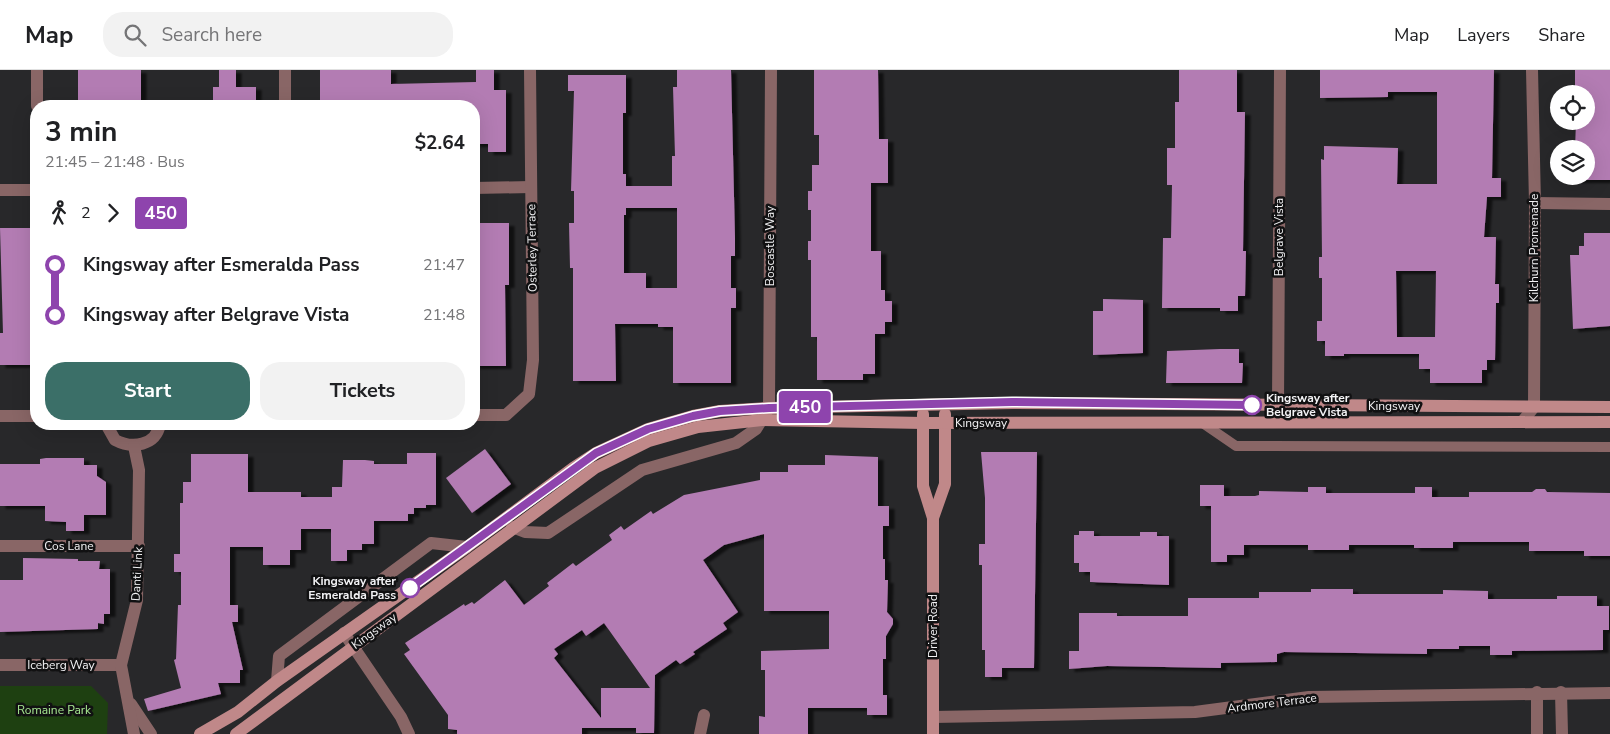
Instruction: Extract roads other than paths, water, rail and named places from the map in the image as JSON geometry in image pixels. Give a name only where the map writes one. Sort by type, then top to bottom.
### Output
[{"type":"main road","name":"Kingsway","points":[[200,734],[238,712],[277,681],[467,547],[573,468],[620,442],[668,422],[693,416],[720,411],[769,408],[1012,402],[1610,407]]},
{"type":"main road","name":"Driver Road","points":[[922,404],[923,486],[933,518],[933,734]]},
{"type":"main road","name":"Driver Road","points":[[933,518],[945,484],[945,404]]},
{"type":"main road","name":"Kingsway","points":[[236,734],[512,527],[595,468],[649,441],[698,427],[762,420],[923,423],[1610,422]]},
{"type":"street","points":[[37,70],[38,100]]},
{"type":"street","points":[[285,70],[285,100]]},
{"type":"street","name":"Osterley Terrace","points":[[480,415],[506,415],[529,394],[533,360],[530,70]]},
{"type":"street","name":"Boscastle Way","points":[[762,420],[769,408],[771,70]]},
{"type":"street","name":"Belgrave Vista","points":[[1278,405],[1280,70]]},
{"type":"street","name":"Kilchurn Promenade","points":[[1532,70],[1535,203],[1534,407]]},
{"type":"street","points":[[480,188],[531,187]]},
{"type":"street","points":[[0,190],[30,190]]},
{"type":"street","points":[[1535,203],[1610,204]]},
{"type":"street","points":[[1522,422],[1534,407]]},
{"type":"street","points":[[0,416],[30,416]]},
{"type":"street","points":[[512,527],[525,532],[548,533],[642,470],[736,443],[756,429],[762,420]]},
{"type":"street","points":[[109,430],[115,440],[134,446],[146,443],[154,436],[157,430]]},
{"type":"street","name":"Danti Link","points":[[134,446],[139,470],[137,600],[121,665],[134,734]]},
{"type":"street","points":[[277,681],[279,656],[431,543],[467,547]]},
{"type":"street","name":"Cos Lane","points":[[0,546],[139,546]]},
{"type":"street","points":[[344,633],[401,717],[409,734]]},
{"type":"street","name":"Iceberg Way","points":[[0,665],[121,665]]},
{"type":"street","points":[[1537,692],[1537,734]]},
{"type":"street","name":"Ardmore Terrace","points":[[933,717],[1195,712],[1309,697],[1537,692],[1610,693]]},
{"type":"street","points":[[1562,692],[1562,734]]},
{"type":"street","name":"Danti Link","points":[[128,700],[151,734]]},
{"type":"street","points":[[700,734],[704,715]]},
{"type":"lane","points":[[1201,422],[1236,446],[1610,447]]},
{"type":"place","name":"Kingsway after Belgrave Vista","points":[[1252,405]]},
{"type":"place","name":"Kingsway after Esmeralda Pass","points":[[410,588]]},
{"type":"park label","name":"Romaine Park","points":[[54,710]]}]
